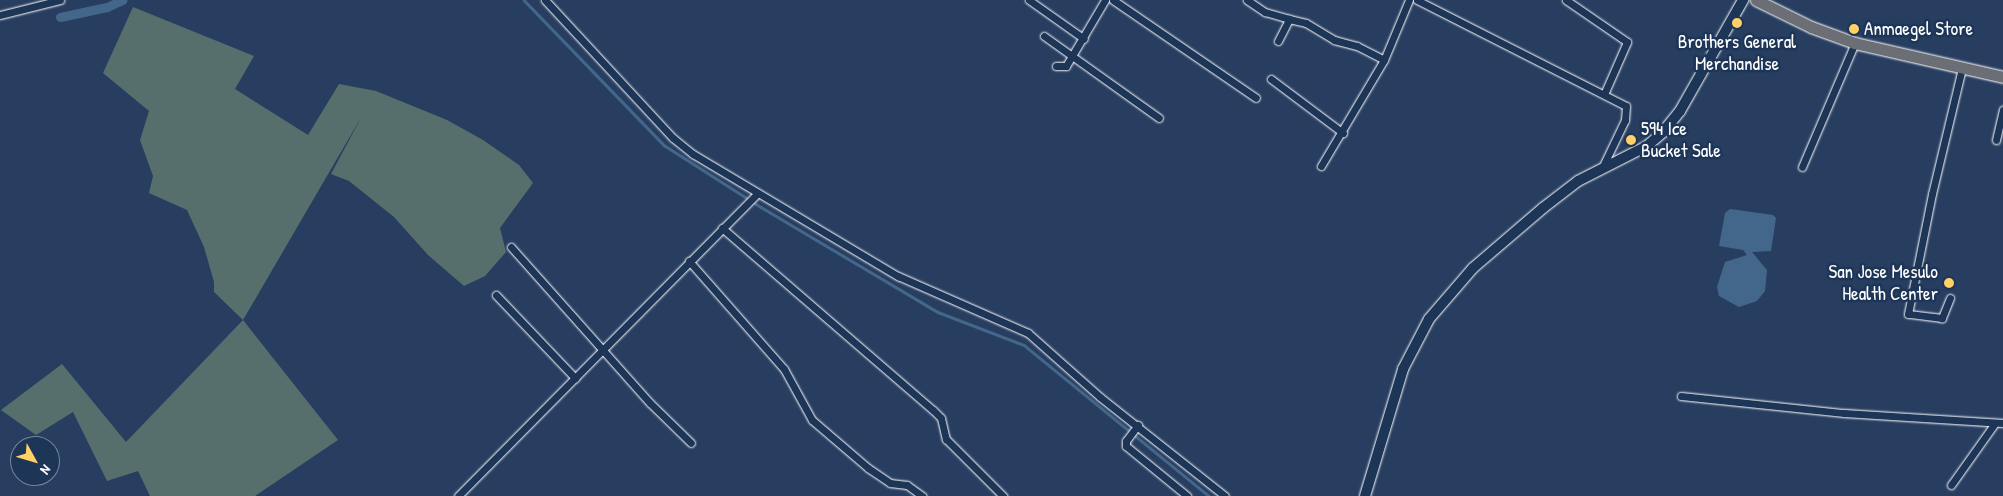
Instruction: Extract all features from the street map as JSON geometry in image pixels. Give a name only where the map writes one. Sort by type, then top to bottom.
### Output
[{"type":"highway","points":[[1756,0],[1811,27],[1855,43],[2003,77]]},
{"type":"main road","points":[[1365,496],[1403,369],[1429,319],[1473,268],[1542,208],[1578,181],[1648,146],[1663,132],[1680,111],[1743,0]]},
{"type":"street","points":[[0,15],[60,0]]},
{"type":"street","points":[[545,0],[673,138],[693,154],[757,194],[898,276],[1028,333],[1100,397],[1225,496]]},
{"type":"street","points":[[1029,0],[1084,39]]},
{"type":"street","points":[[1056,66],[1066,66],[1084,39],[1105,0]]},
{"type":"street","points":[[1113,0],[1256,98]]},
{"type":"street","points":[[1247,0],[1265,12],[1306,23],[1334,40],[1357,46],[1384,60]]},
{"type":"street","points":[[1321,166],[1343,133],[1384,60],[1409,0]]},
{"type":"street","points":[[1417,0],[1621,101],[1626,106],[1626,112],[1602,169]]},
{"type":"street","points":[[1566,0],[1628,42],[1604,92]]},
{"type":"street","points":[[1278,40],[1289,19]]},
{"type":"street","points":[[1044,36],[1159,118]]},
{"type":"street","points":[[1802,167],[1855,43]]},
{"type":"street","points":[[1950,298],[1942,318],[1908,314],[1932,194],[1962,68]]},
{"type":"street","points":[[1271,79],[1343,133]]},
{"type":"street","points":[[1996,140],[2003,110]]},
{"type":"street","points":[[458,496],[757,194]]},
{"type":"street","points":[[722,228],[937,414],[945,428],[946,439],[1003,496]]},
{"type":"street","points":[[511,247],[601,350],[691,443]]},
{"type":"street","points":[[689,261],[784,369],[812,420],[868,468],[890,483],[907,485],[922,496]]},
{"type":"street","points":[[496,295],[575,378]]},
{"type":"street","points":[[1681,396],[1844,413],[2003,423]]},
{"type":"street","points":[[1951,485],[1995,423]]},
{"type":"street","points":[[1137,426],[1129,436],[1126,446],[1187,496]]},
{"type":"green space","points":[[133,7],[254,56],[235,89],[308,135],[339,84],[376,91],[447,120],[483,140],[519,165],[533,183],[500,228],[506,252],[485,276],[464,286],[428,255],[394,217],[349,181],[331,174],[362,116],[243,320],[214,292],[214,282],[204,247],[187,210],[149,193],[153,176],[140,140],[149,111],[103,73]]},
{"type":"green space","points":[[243,320],[338,440],[255,496],[150,496],[138,471],[107,481],[73,412],[36,435],[1,410],[62,364],[126,442]]},
{"type":"water","points":[[1730,209],[1773,215],[1776,218],[1771,251],[1752,252],[1767,270],[1765,291],[1757,301],[1739,307],[1719,296],[1717,287],[1725,262],[1747,255],[1743,250],[1719,246],[1725,213]]},
{"type":"waterway","points":[[60,17],[107,7],[122,0]]},
{"type":"waterway","points":[[524,0],[664,145],[761,207],[938,312],[1024,345],[1209,496]]},
{"type":"place","name":"Brothers General Merchandise","points":[[1737,23]]},
{"type":"place","name":"Anmaegel Store","points":[[1854,29]]},
{"type":"place","name":"594 Ice Bucket Sale","points":[[1631,140]]},
{"type":"place","name":"San Jose Mesulo Health Center","points":[[1949,283]]}]
